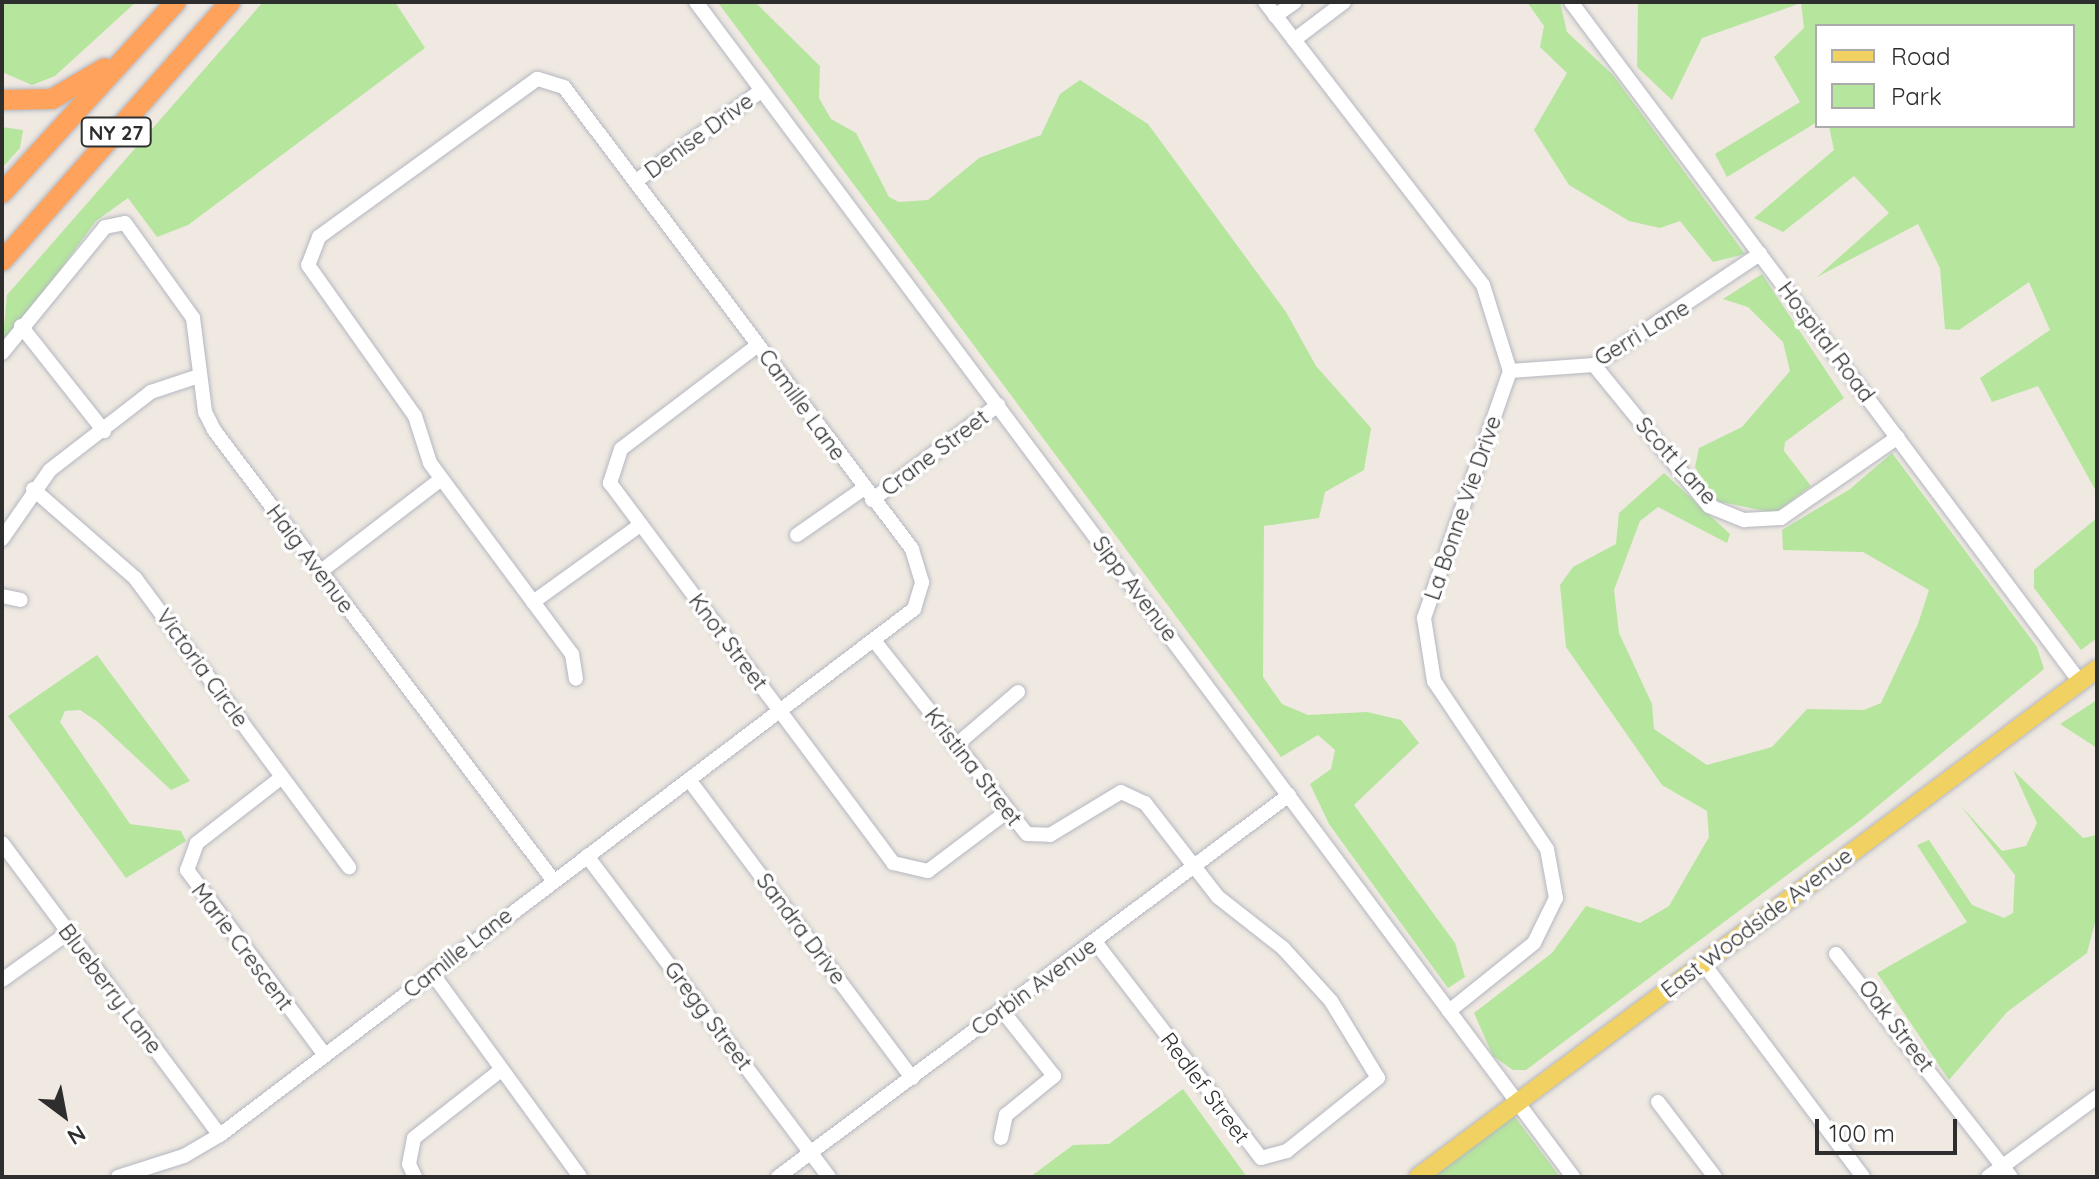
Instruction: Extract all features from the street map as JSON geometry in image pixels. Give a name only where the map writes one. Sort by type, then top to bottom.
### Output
[{"type":"highway","name":"NY 27","points":[[2,193],[176,2]]},
{"type":"highway","name":"NY 27","points":[[5,260],[230,2]]},
{"type":"highway","points":[[2,100],[43,101],[71,90],[160,20]]},
{"type":"main road","name":"East Woodside Avenue","points":[[1418,1177],[2097,669]]},
{"type":"street","name":"Sipp Avenue","points":[[696,2],[1573,1177]]},
{"type":"street","points":[[1265,2],[1483,285],[1510,371]]},
{"type":"street","points":[[1275,16],[1295,2]]},
{"type":"street","points":[[1294,40],[1344,2]]},
{"type":"street","name":"Hospital Road","points":[[1571,2],[2080,682]]},
{"type":"street","name":"Camille Lane","points":[[118,1177],[184,1156],[220,1135],[553,880],[690,781],[779,711],[876,643],[914,609],[922,582],[912,549],[867,494],[564,87],[537,79],[312,243],[312,278],[415,416],[441,479],[572,654],[576,679]]},
{"type":"street","name":"Denise Drive","points":[[636,181],[762,90]]},
{"type":"street","name":"Haig Avenue","points":[[21,326],[117,219],[185,302],[197,336],[199,376],[214,430],[553,880]]},
{"type":"street","name":"Gerri Lane","points":[[1510,371],[1594,365],[1760,254]]},
{"type":"street","points":[[2,353],[21,326],[104,431]]},
{"type":"street","name":"Knot Street","points":[[758,345],[614,457],[610,483],[779,711],[904,869],[937,866],[1004,814]]},
{"type":"street","name":"Scott Lane","points":[[1594,365],[1709,506],[1744,520],[1781,518],[1898,437]]},
{"type":"street","name":"La Bonne Vie Drive","points":[[1449,1011],[1534,943],[1556,898],[1547,849],[1434,681],[1424,618],[1510,371]]},
{"type":"street","points":[[2,539],[33,489],[168,382],[199,376]]},
{"type":"street","name":"Crane Street","points":[[797,535],[867,494],[998,405]]},
{"type":"street","points":[[320,572],[441,479]]},
{"type":"street","name":"Victoria Circle","points":[[33,489],[135,578],[349,867]]},
{"type":"street","points":[[533,602],[640,525]]},
{"type":"street","points":[[2,596],[21,600]]},
{"type":"street","name":"Kristina Street","points":[[876,643],[1004,814],[1039,836],[1108,796],[1135,796],[1194,868]]},
{"type":"street","points":[[955,746],[1018,692]]},
{"type":"street","name":"Marie Crescent","points":[[282,777],[197,843],[187,870],[325,1055]]},
{"type":"street","name":"Sandra Drive","points":[[690,781],[912,1078]]},
{"type":"street","name":"Corbin Avenue","points":[[778,1177],[1001,1009],[1096,943],[1289,795]]},
{"type":"street","name":"Blueberry Lane","points":[[2,843],[220,1135]]},
{"type":"street","name":"Gregg Street","points":[[587,856],[829,1177]]},
{"type":"street","name":"Redlef Street","points":[[1096,943],[1261,1158],[1287,1151],[1370,1090],[1378,1078],[1374,1062],[1331,1001],[1194,868]]},
{"type":"street","points":[[2,980],[68,933]]},
{"type":"street","name":"Oak Street","points":[[1836,954],[2007,1172]]},
{"type":"street","points":[[1703,963],[1863,1177]]},
{"type":"street","points":[[432,973],[580,1177]]},
{"type":"street","points":[[1001,1009],[1054,1076],[1006,1115],[1001,1138]]},
{"type":"street","points":[[415,1177],[409,1164],[414,1138],[501,1070]]},
{"type":"street","points":[[1988,1177],[2007,1172],[2097,1097]]},
{"type":"street","points":[[1658,1102],[1715,1177]]},
{"type":"green space","points":[[2,2],[136,2],[55,76],[32,85],[2,72]]},
{"type":"green space","points":[[263,2],[395,2],[425,48],[188,225],[157,237],[128,198],[96,221],[2,348],[7,295]]},
{"type":"green space","points":[[755,2],[820,66],[819,98],[831,119],[856,133],[889,197],[899,202],[928,200],[979,158],[1041,135],[1060,94],[1080,80],[1148,124],[1286,312],[1316,366],[1371,428],[1364,470],[1325,492],[1319,518],[1264,526],[1263,677],[1282,704],[1308,715],[1367,712],[1401,720],[1419,743],[1354,805],[1455,943],[1465,977],[1448,988],[1329,824],[1310,784],[1331,769],[1335,750],[1318,735],[1281,757],[719,4]]},
{"type":"green space","points":[[1527,2],[1560,2],[1567,32],[1613,75],[1745,254],[1713,262],[1680,221],[1660,228],[1629,221],[1569,185],[1534,130],[1567,73],[1540,47],[1544,26]]},
{"type":"green space","points":[[1701,2],[2097,2],[2097,493],[2038,386],[1992,402],[1980,378],[2050,330],[2029,282],[1959,330],[1945,329],[1940,268],[1918,224],[1817,277],[1889,213],[1854,176],[1783,232],[1754,218],[1834,150],[1829,128],[2075,128],[2075,24],[1815,24],[1815,123],[1727,177],[1715,154],[1800,102],[1774,57],[1804,28],[1801,3],[1702,38],[1672,100],[1637,67],[1638,4]]},
{"type":"green space","points":[[2,127],[23,130],[20,148],[2,168]]},
{"type":"green space","points":[[1762,274],[1844,398],[1785,442],[1784,451],[1811,486],[1775,513],[1716,501],[1695,467],[1699,448],[1742,427],[1790,371],[1783,342],[1748,307],[1723,299]]},
{"type":"green space","points":[[1892,453],[2037,647],[2044,669],[1862,819],[1526,1070],[1513,1070],[1493,1056],[1474,1013],[1552,953],[1586,906],[1640,923],[1669,906],[1709,837],[1707,811],[1662,785],[1566,647],[1560,585],[1573,567],[1616,544],[1619,513],[1664,473],[1730,534],[1727,543],[1658,507],[1640,521],[1614,590],[1619,633],[1652,704],[1654,729],[1707,765],[1772,747],[1807,709],[1864,710],[1881,703],[1918,624],[1929,590],[1863,552],[1783,550],[1782,530],[1850,489]]},
{"type":"green space","points":[[2097,518],[2097,638],[2081,650],[2034,588],[2034,570]]},
{"type":"green space","points":[[97,655],[190,781],[171,790],[98,722],[80,710],[65,711],[60,722],[130,824],[181,831],[186,841],[126,878],[8,716]]},
{"type":"green space","points":[[2097,700],[2097,748],[2060,724]]},
{"type":"green space","points":[[2013,770],[2083,838],[2097,835],[2097,915],[2087,953],[2007,1012],[1949,1080],[1877,973],[1967,922],[1917,845],[1929,840],[1972,905],[2004,918],[2013,913],[2015,875],[1960,805],[2002,851],[2026,846],[2037,823]]},
{"type":"green space","points":[[1183,1089],[1247,1177],[1030,1177],[1073,1145],[1109,1144]]},
{"type":"green space","points":[[1512,1113],[1560,1177],[1428,1177]]}]
